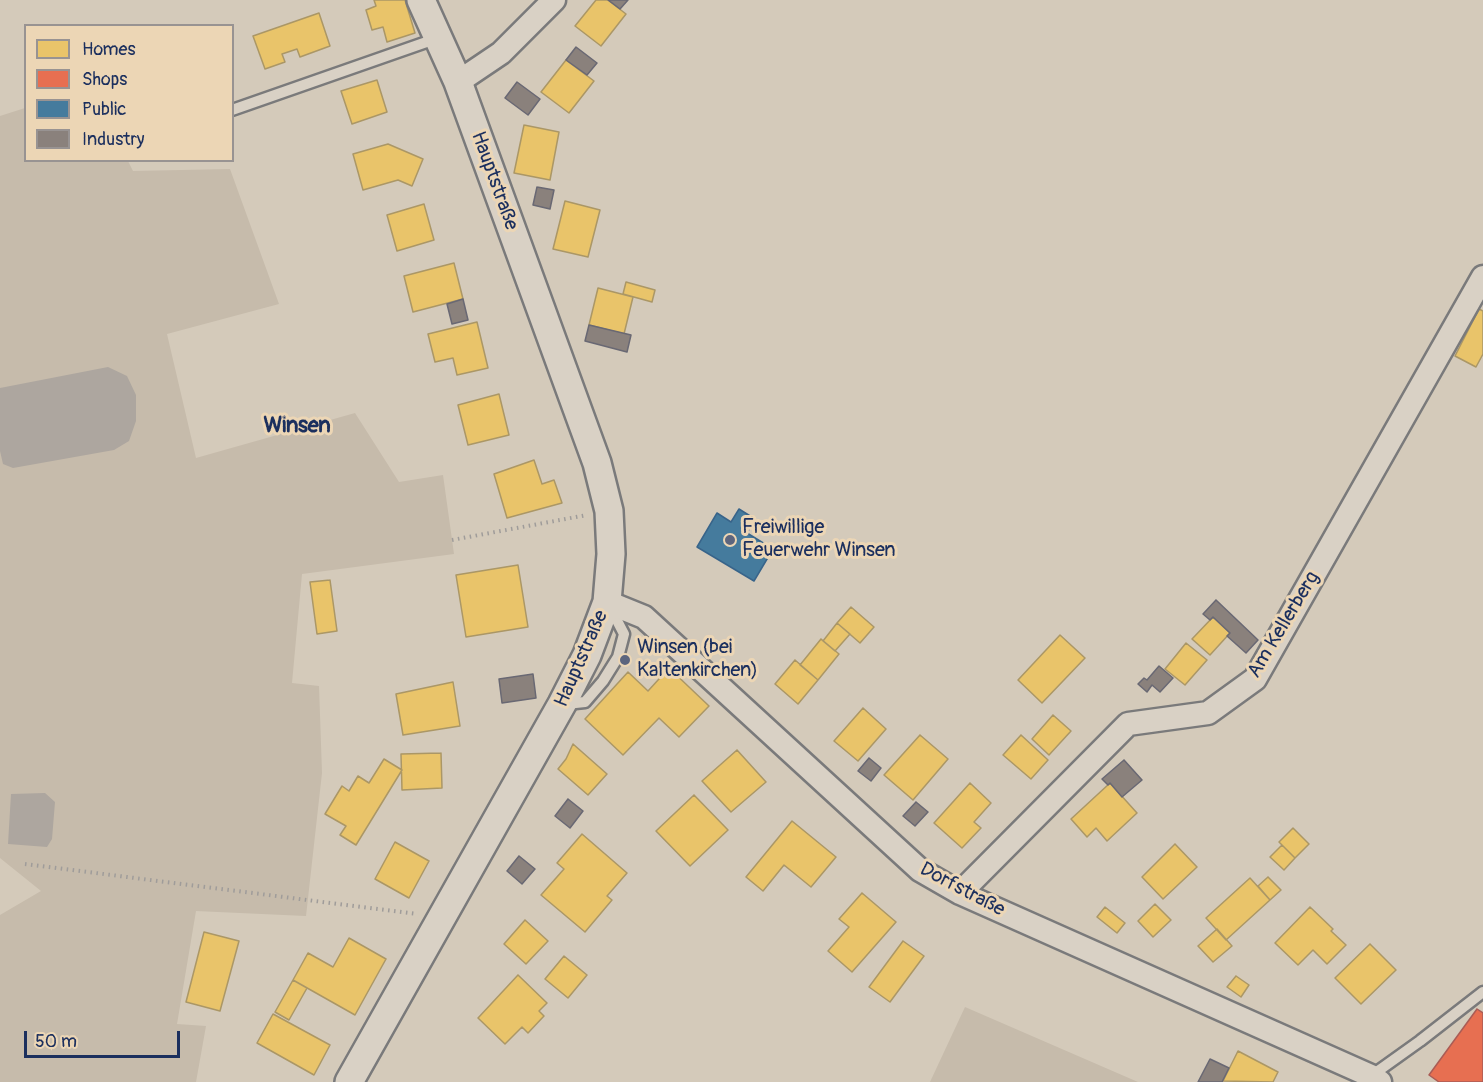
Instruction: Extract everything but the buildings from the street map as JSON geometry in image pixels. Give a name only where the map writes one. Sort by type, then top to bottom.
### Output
[{"type":"street","name":"Hauptstraße","points":[[349,1082],[562,705],[587,655],[607,602],[611,554],[609,511],[597,463],[458,82],[422,0]]},
{"type":"street","points":[[458,82],[501,53],[554,0]]},
{"type":"street","name":"Am Kellerberg","points":[[960,893],[1128,724],[1208,713],[1255,679],[1483,277]]},
{"type":"street","name":"Dorfstraße","points":[[607,602],[644,617],[920,870],[960,893],[1375,1079]]},
{"type":"lane","points":[[234,109],[438,38]]},
{"type":"lane","points":[[1375,1079],[1483,992]]},
{"type":"path","points":[[452,540],[609,511]]},
{"type":"path","points":[[25,864],[442,917]]},
{"type":"shaded area","points":[[24,108],[24,162],[128,162],[133,171],[230,169],[279,304],[167,334],[196,458],[355,413],[399,482],[443,475],[454,554],[302,574],[292,683],[319,686],[322,773],[306,916],[196,911],[177,1024],[206,1026],[196,1082],[0,1082],[0,915],[41,891],[0,858],[0,116]]},
{"type":"shaded area","points":[[108,367],[127,376],[136,395],[136,421],[129,441],[114,450],[13,468],[3,464],[0,451],[0,388]]},
{"type":"shaded area","points":[[45,793],[55,802],[52,839],[47,847],[8,844],[11,794]]},
{"type":"shaded area","points":[[965,1007],[1138,1082],[930,1082]]},
{"type":"place","name":"Freiwillige Feuerwehr Winsen","points":[[730,540]]},
{"type":"place","name":"Winsen (bei Kaltenkirchen)","points":[[625,660]]},
{"type":"district","name":"Winsen","points":[[297,426]]}]
